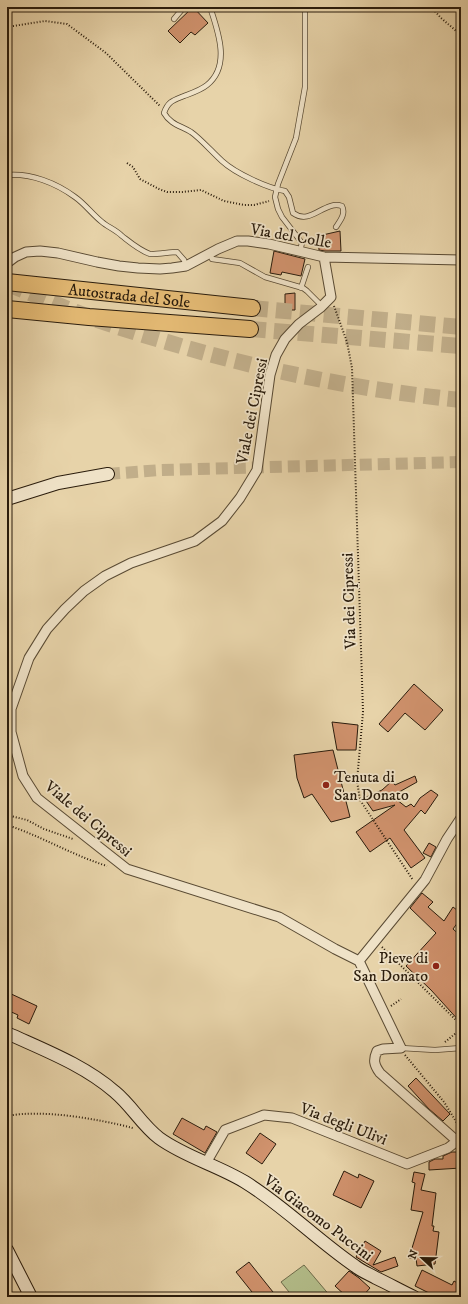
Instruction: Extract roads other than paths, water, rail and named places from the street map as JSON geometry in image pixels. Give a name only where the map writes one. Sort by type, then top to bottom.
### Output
[{"type":"highway","name":"Autostrada del Sole","points":[[7,282],[252,308]]},
{"type":"highway","name":"Autostrada del Sole","points":[[7,309],[89,317],[250,329]]},
{"type":"street","name":"Via del Colle","points":[[7,263],[26,252],[40,251],[58,253],[97,262],[138,268],[160,269],[186,266],[237,241],[269,244],[324,257],[461,260]]},
{"type":"street","name":"Viale dei Cipressi","points":[[324,257],[332,297],[299,324],[285,339],[276,355],[270,375],[257,470],[240,498],[222,521],[195,541],[131,563],[105,576],[84,591],[65,609],[47,629],[29,658],[11,709],[11,732],[23,776],[37,798],[127,870],[279,918],[359,961]]},
{"type":"street","points":[[7,499],[58,483],[108,474]]},
{"type":"street","points":[[459,1140],[380,1073],[375,1067],[374,1063],[377,1051],[383,1049],[401,1048],[359,961],[409,898],[419,889],[447,839],[461,818]]},
{"type":"street","name":"Via Giacomo Puccini","points":[[7,1033],[52,1053],[97,1078],[117,1093],[141,1121],[158,1137],[245,1182],[267,1196],[356,1267],[410,1296]]},
{"type":"street","name":"Via degli Ulivi","points":[[206,1163],[225,1130],[264,1115],[292,1118],[407,1164],[448,1148],[459,1140]]},
{"type":"street","points":[[7,1250],[32,1297]]},
{"type":"lane","points":[[174,19],[184,7]]},
{"type":"lane","points":[[210,7],[219,34],[221,55],[216,74],[205,87],[172,101],[166,106],[164,112],[168,119],[191,132],[223,163],[233,170],[288,193],[293,213],[297,216],[309,216],[330,206],[342,206],[344,211],[343,216],[336,227]]},
{"type":"lane","points":[[300,251],[302,243],[278,209],[276,189],[296,138],[305,87],[305,7]]},
{"type":"lane","points":[[7,175],[22,175],[40,179],[57,186],[75,197],[102,223],[139,249],[152,254],[177,252],[184,260],[186,266]]},
{"type":"lane","points":[[210,253],[212,259],[240,263],[265,277],[308,291],[322,306]]},
{"type":"lane","points":[[300,288],[308,267]]},
{"type":"lane","points":[[401,1048],[435,1050],[461,1048]]},
{"type":"tunnel","points":[[8,284],[108,324],[239,362],[349,385],[461,400]]},
{"type":"tunnel","points":[[252,308],[461,327]]},
{"type":"tunnel","points":[[250,329],[461,346]]},
{"type":"tunnel","points":[[108,474],[161,470],[461,462]]},
{"type":"place","name":"Tenuta di San Donato","points":[[326,785]]},
{"type":"place","name":"Pieve di San Donato","points":[[436,966]]}]
